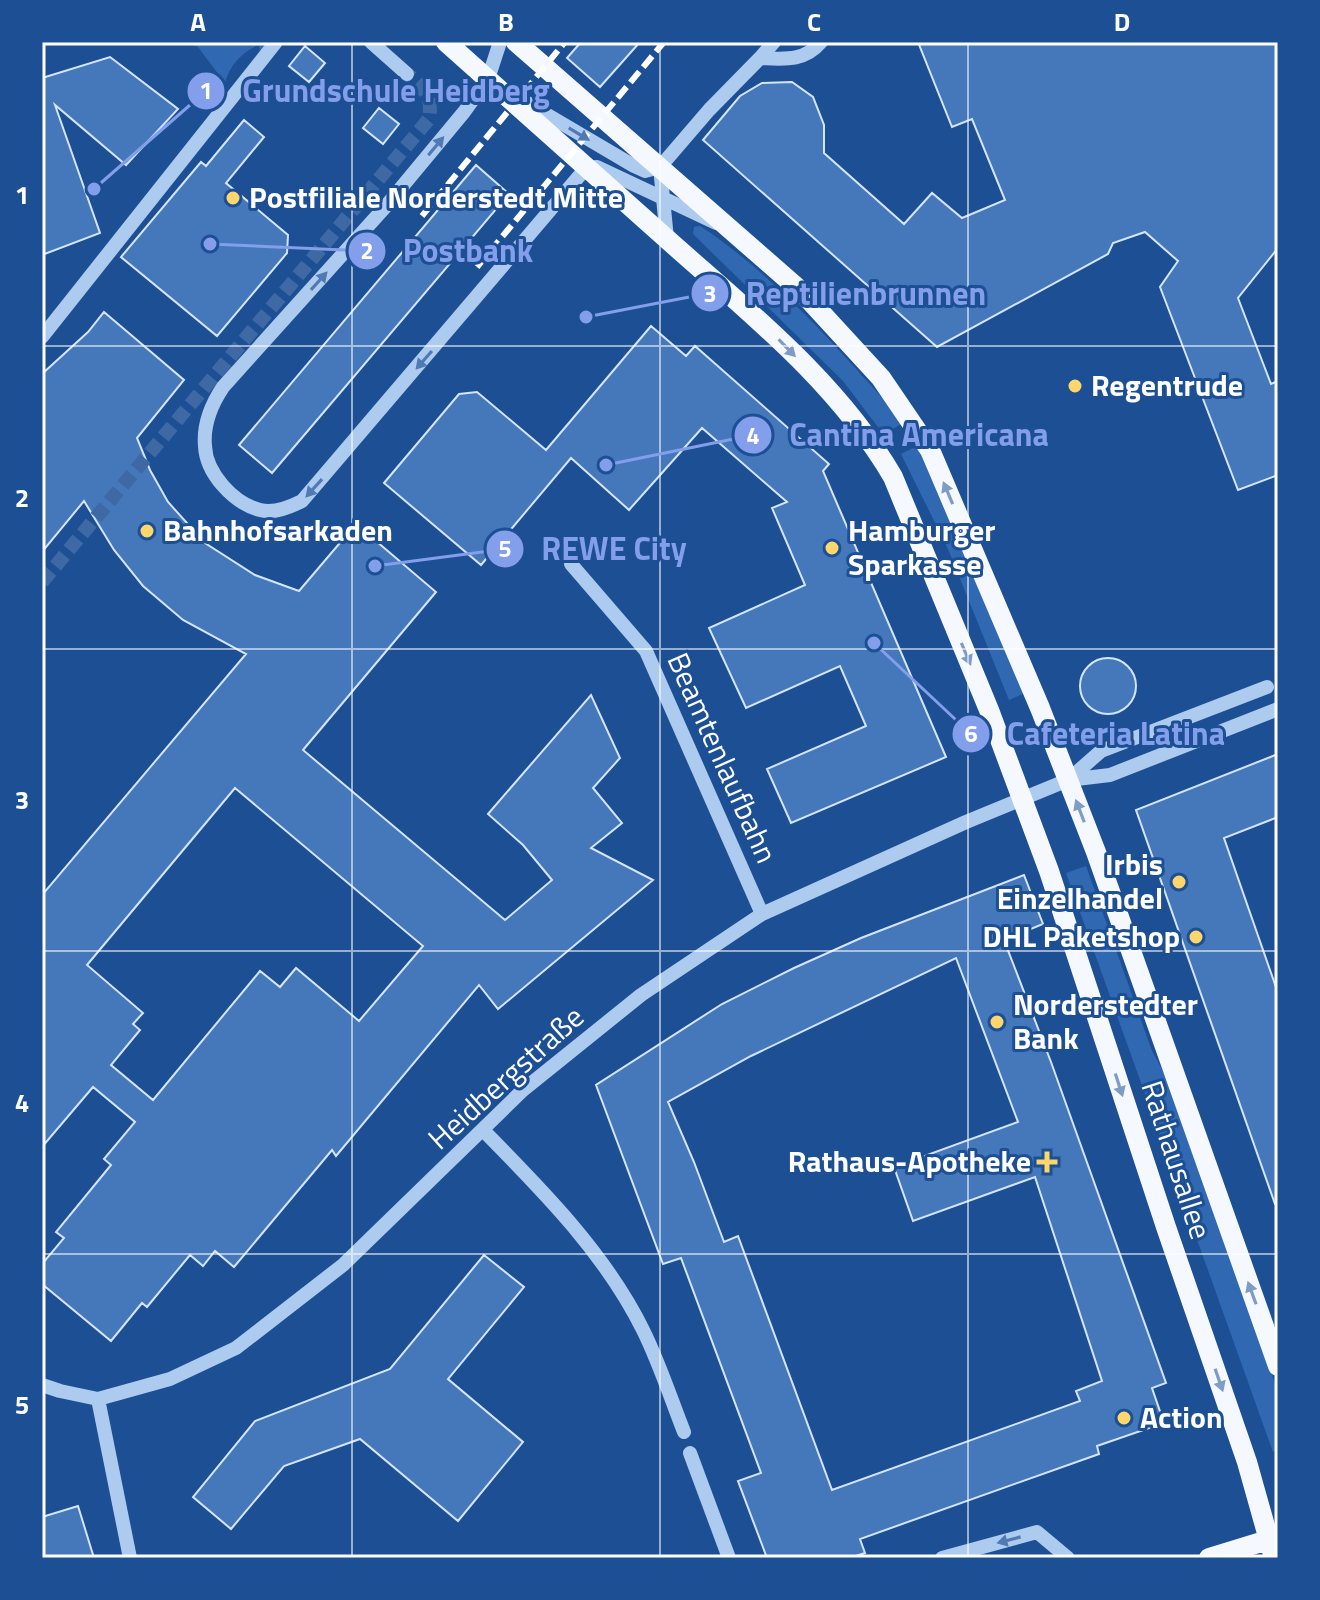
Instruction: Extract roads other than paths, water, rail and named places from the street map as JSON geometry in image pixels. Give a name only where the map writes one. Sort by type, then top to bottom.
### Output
[{"type":"main road","name":"Rathausallee","points":[[446,42],[778,338],[845,409],[879,453],[893,477],[989,710],[1049,871],[1273,1545]]},
{"type":"main road","name":"Rathausallee","points":[[516,42],[802,292],[881,378],[930,450],[1068,780],[1278,1366]]},
{"type":"main road","points":[[1209,1558],[1273,1545]]},
{"type":"street","points":[[42,337],[276,42]]},
{"type":"street","points":[[371,42],[407,74]]},
{"type":"street","points":[[500,42],[488,79],[459,119],[213,401],[205,432],[205,447],[209,466],[230,493],[261,511],[277,510],[302,501],[586,168],[597,167],[731,230]]},
{"type":"street","points":[[667,239],[660,167],[774,42]]},
{"type":"street","points":[[760,58],[796,59],[814,50],[821,42]]},
{"type":"street","name":"Rathausallee","points":[[488,79],[634,166],[645,171],[660,167]]},
{"type":"street","name":"Beamtenlaufbahn","points":[[571,564],[646,651],[762,914]]},
{"type":"street","points":[[1068,780],[1101,751],[1267,687]]},
{"type":"street","points":[[1022,799],[1068,780],[1110,775],[1278,709]]},
{"type":"street","name":"Heidbergstraße","points":[[42,1385],[98,1399],[170,1379],[236,1348],[343,1265],[523,1090],[641,995],[762,914],[1022,799]]},
{"type":"street","points":[[483,1130],[569,1221],[609,1275],[643,1330],[684,1432]]},
{"type":"street","points":[[98,1399],[130,1558]]},
{"type":"street","points":[[690,1453],[729,1558]]},
{"type":"street","points":[[942,1558],[1037,1532],[1068,1558]]},
{"type":"tunnel","points":[[42,582],[429,119],[430,104],[426,93],[407,74]]},
{"type":"railway","points":[[422,216],[565,42]]},
{"type":"railway","points":[[477,267],[664,42]]},
{"type":"place","name":"Grundschule Heidberg","points":[[94,189]]},
{"type":"place","name":"Postfiliale Norderstedt Mitte","points":[[233,198]]},
{"type":"place","name":"Postbank","points":[[210,244]]},
{"type":"place","name":"Reptilienbrunnen","points":[[586,317]]},
{"type":"place","name":"Regentrude","points":[[1075,386]]},
{"type":"place","name":"Cantina Americana","points":[[606,465]]},
{"type":"place","name":"Bahnhofsarkaden","points":[[147,531]]},
{"type":"place","name":"Hamburger Sparkasse","points":[[832,548]]},
{"type":"place","name":"REWE City","points":[[375,566]]},
{"type":"place","name":"Cafeteria Latina","points":[[874,643]]},
{"type":"place","name":"Irbis Einzelhandel","points":[[1179,882]]},
{"type":"place","name":"DHL Paketshop","points":[[1196,937]]},
{"type":"place","name":"Norderstedter Bank","points":[[997,1022]]},
{"type":"place","name":"Rathaus-Apotheke","points":[[1047,1162]]},
{"type":"place","name":"Action","points":[[1124,1418]]}]
